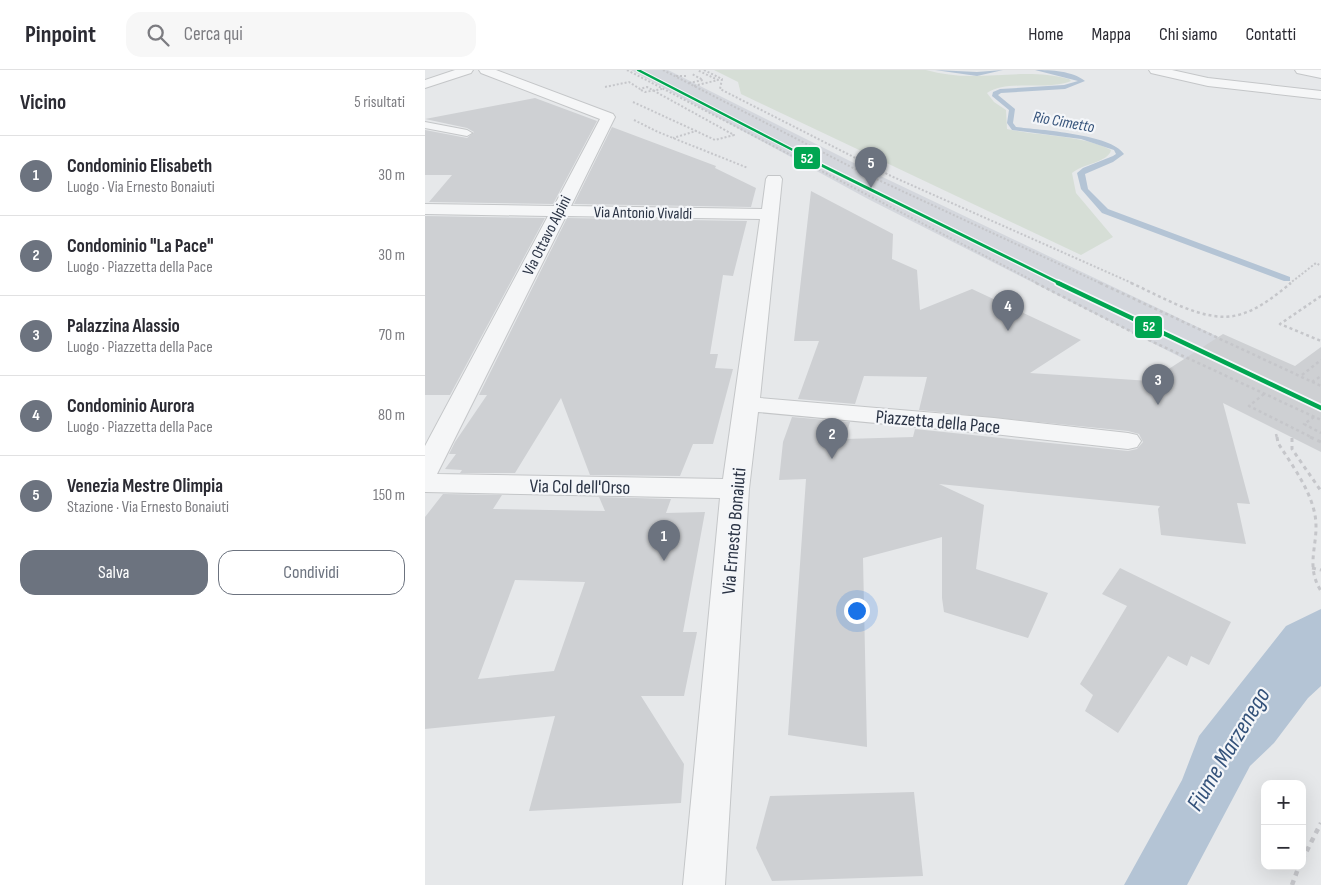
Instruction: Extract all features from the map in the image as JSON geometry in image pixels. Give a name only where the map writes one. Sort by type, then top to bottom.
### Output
[{"type":"street","points":[[425,84],[467,70]]},
{"type":"street","name":"Via Ottavo Alpini","points":[[425,472],[608,117],[485,70]]},
{"type":"street","points":[[1155,70],[1208,82],[1321,95]]},
{"type":"street","points":[[1301,70],[1321,74]]},
{"type":"street","name":"Via Ernesto Bonaiuti","points":[[704,885],[735,489],[774,179]]},
{"type":"street","name":"Via Antonio Vivaldi","points":[[425,209],[770,214]]},
{"type":"street","name":"Piazzetta della Pace","points":[[747,404],[994,426],[1127,441]]},
{"type":"street","name":"Via Col dell'Orso","points":[[425,484],[735,489]]},
{"type":"lane","points":[[425,125],[467,134]]},
{"type":"path","points":[[627,70],[1138,336],[1321,420]]},
{"type":"path","points":[[663,70],[859,171],[1321,386]]},
{"type":"path","points":[[693,86],[718,80],[697,70]]},
{"type":"path","points":[[704,70],[722,79],[720,89],[891,176],[1196,312],[1217,317],[1237,316],[1251,312],[1316,263],[1321,266]]},
{"type":"path","points":[[675,76],[684,74],[687,76]]},
{"type":"path","points":[[689,84],[703,80],[692,74]]},
{"type":"path","points":[[615,87],[622,85],[620,84]]},
{"type":"path","points":[[633,85],[640,89],[656,85]]},
{"type":"path","points":[[633,102],[715,140],[734,135],[643,85]]},
{"type":"path","points":[[641,90],[645,92],[662,88]]},
{"type":"path","points":[[630,117],[672,138],[774,179]]},
{"type":"path","points":[[672,138],[696,131]]},
{"type":"path","points":[[1321,296],[1280,324],[1321,341]]},
{"type":"path","points":[[1302,374],[1321,360]]},
{"type":"path","points":[[1312,382],[1321,376]]},
{"type":"path","points":[[1264,394],[1249,406],[1321,442]]},
{"type":"path","points":[[1314,417],[1304,424],[1321,433]]},
{"type":"path","points":[[1276,434],[1277,443],[1311,502],[1315,517],[1313,578],[1321,591]]},
{"type":"path","points":[[1292,438],[1292,448],[1321,491]]},
{"type":"path","points":[[1312,568],[1321,570]]},
{"type":"path","points":[[1306,852],[1321,823]]},
{"type":"path","points":[[1292,885],[1298,870]]},
{"type":"shaded area","points":[[631,70],[668,70],[872,172],[1250,352],[1202,368],[868,199]]},
{"type":"shaded area","points":[[714,70],[926,70],[960,76],[1032,74],[1069,79],[1071,81],[1061,84],[1005,87],[987,93],[994,102],[1006,110],[1007,129],[1073,138],[1111,150],[1109,154],[1100,160],[1072,173],[1076,193],[1113,237],[1081,255],[741,94],[738,82]]},
{"type":"water","name":"Fiume Marzenego","points":[[1321,609],[1321,686],[1308,698],[1274,743],[1250,766],[1187,885],[1124,885],[1182,780],[1199,736],[1286,626]]},
{"type":"building","points":[[535,98],[597,121],[553,204],[429,202],[452,175],[425,175],[425,130],[467,138],[474,132],[467,128],[425,119]]},
{"type":"building","points":[[612,127],[716,166],[715,168],[756,188],[751,207],[574,204]]},
{"type":"building","points":[[811,191],[893,234],[892,259],[917,270],[920,310],[972,289],[1081,340],[1030,373],[1150,381],[1223,334],[1295,366],[1321,347],[1321,452],[1223,403],[1250,504],[1237,503],[1246,544],[1161,535],[1158,509],[1160,506],[939,484],[984,505],[976,569],[1048,593],[1028,638],[944,612],[942,598],[942,537],[863,558],[867,747],[788,735],[806,479],[779,480],[783,442],[792,417],[850,422],[845,439],[913,437],[915,429],[1128,451],[1137,449],[1143,442],[1139,434],[1128,431],[919,410],[927,377],[864,376],[855,404],[798,399],[819,341],[794,341]]},
{"type":"building","points":[[425,216],[545,218],[450,395],[425,395]]},
{"type":"building","points":[[567,218],[747,221],[733,276],[723,275],[710,354],[718,354],[715,368],[733,369],[713,444],[693,444],[680,476],[590,475],[561,398],[515,473],[460,473],[462,470],[445,469],[456,454],[449,454],[455,442],[487,395],[479,395]]},
{"type":"building","points":[[443,494],[502,495],[493,509],[605,511],[599,497],[671,499],[666,513],[705,512],[683,632],[697,632],[684,696],[641,696],[684,764],[681,803],[529,811],[555,716],[425,729],[425,517]],"holes":[[[515,580],[585,582],[554,671],[478,679]]]},
{"type":"building","points":[[1120,568],[1231,622],[1209,665],[1191,656],[1187,666],[1168,656],[1118,733],[1085,711],[1093,695],[1080,684],[1127,606],[1102,594]]},
{"type":"building","points":[[914,792],[923,876],[772,881],[756,848],[770,796]]},
{"type":"waterway","name":"Rio Cimetto","points":[[938,70],[977,74],[1000,70]]},
{"type":"waterway","name":"Rio Cimetto","points":[[1038,70],[1076,77],[1082,81],[1065,87],[1000,91],[995,93],[995,96],[1012,109],[1010,123],[1014,129],[1082,137],[1117,149],[1120,154],[1116,158],[1081,173],[1084,189],[1105,211],[1287,279]]},
{"type":"transit line","name":"52","points":[[638,70],[978,244],[1321,408]]},
{"type":"place","name":"Venezia Mestre Olimpia","points":[[871,188]]},
{"type":"place","name":"Condominio Aurora","points":[[1008,331]]},
{"type":"place","name":"Palazzina Alassio","points":[[1158,405]]},
{"type":"place","name":"Condominio \"La Pace\"","points":[[832,459]]},
{"type":"place","name":"Condominio Elisabeth","points":[[664,561]]}]
